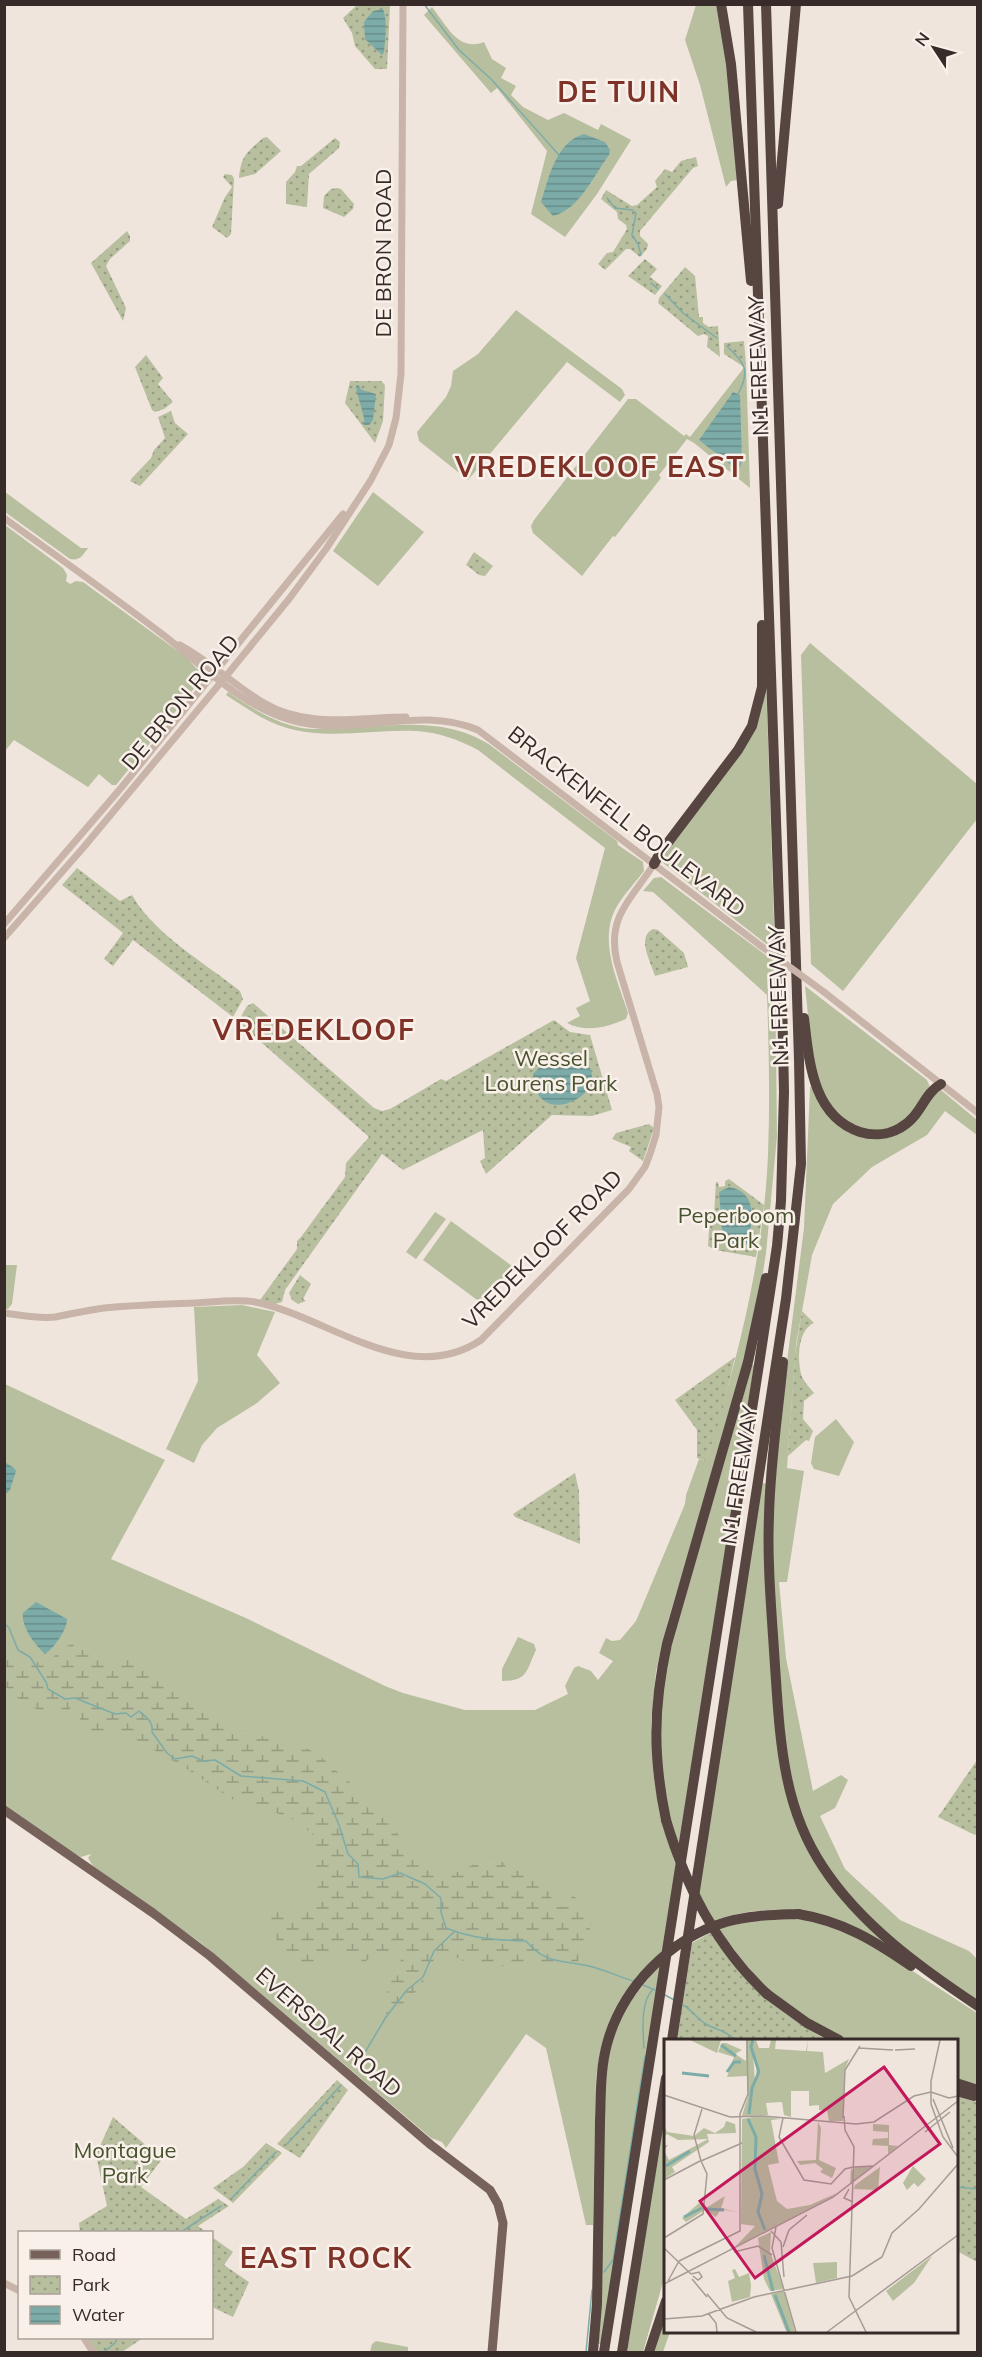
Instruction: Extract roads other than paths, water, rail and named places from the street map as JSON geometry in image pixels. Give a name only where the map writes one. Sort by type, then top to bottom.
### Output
[{"type":"highway","points":[[722,4],[731,64],[761,367]]},
{"type":"highway","name":"N1 FREEWAY","points":[[604,2352],[771,1293],[781,1201],[782,1018],[748,4]]},
{"type":"highway","name":"N1 FREEWAY","points":[[672,2039],[786,1299],[801,1164],[766,4]]},
{"type":"highway","points":[[776,335],[778,199],[796,4]]},
{"type":"highway","points":[[654,864],[738,750],[756,715],[763,674],[762,530],[765,520]]},
{"type":"highway","points":[[797,982],[802,994],[813,1076],[829,1110],[844,1125],[872,1134],[894,1131],[916,1117],[934,1088],[941,1084]]},
{"type":"highway","points":[[781,1201],[774,1225],[761,1305],[748,1362],[667,1644],[656,1703],[657,1763],[666,1820],[682,1870],[699,1905],[734,1959],[767,1994],[807,2023],[837,2039]]},
{"type":"highway","points":[[786,1299],[788,1320],[769,1518],[770,1580],[778,1705],[782,1760],[787,1785],[806,1838],[821,1865],[850,1904],[914,1960],[975,2005]]},
{"type":"highway","points":[[593,2352],[597,2304],[602,2070],[610,2033],[624,2005],[650,1969],[682,1942],[725,1922],[747,1917],[798,1914],[819,1917],[857,1931],[975,2005]]},
{"type":"highway","points":[[958,2083],[978,2090]]},
{"type":"highway","points":[[622,2352],[664,2090]]},
{"type":"highway","points":[[958,2091],[978,2097]]},
{"type":"highway","points":[[649,2352],[664,2307]]},
{"type":"main road","name":"EVERSDAL ROAD","points":[[4,1810],[202,1950],[431,2145],[490,2190],[498,2204],[503,2223],[492,2352]]},
{"type":"street","name":"DE BRON ROAD","points":[[4,938],[83,848],[305,578],[371,480],[384,456],[394,430],[400,386],[405,4]]},
{"type":"street","name":"DE BRON ROAD","points":[[4,924],[51,871],[371,480]]},
{"type":"street","name":"BRACKENFELL BOULEVARD","points":[[4,518],[264,709],[303,723],[366,724],[413,719],[445,720],[478,730],[824,992],[978,1113]]},
{"type":"street","name":"VREDEKLOOF ROAD","points":[[4,1313],[46,1317],[102,1308],[241,1301],[276,1308],[394,1353],[426,1356],[448,1354],[481,1340],[629,1189],[645,1167],[650,1154],[658,1126],[657,1094],[617,962],[614,943],[619,912],[654,864]]},
{"type":"street","points":[[4,2283],[18,2290]]},
{"type":"street","points":[[85,2339],[93,2352]]},
{"type":"water","points":[[383,9],[386,30],[382,55],[365,39],[364,22],[373,11]]},
{"type":"water","points":[[584,134],[605,142],[610,150],[609,155],[585,191],[571,207],[553,216],[541,202],[551,172],[560,152],[574,138]]},
{"type":"water","points":[[358,385],[362,390],[376,394],[373,420],[369,425],[364,425],[356,386]]},
{"type":"water","points":[[733,392],[740,395],[742,461],[740,468],[732,466],[699,440]]},
{"type":"water","points":[[577,1052],[590,1069],[592,1076],[590,1086],[574,1101],[564,1104],[553,1104],[543,1100],[536,1090],[533,1074],[553,1059]]},
{"type":"water","points":[[729,1187],[745,1195],[751,1209],[748,1243],[744,1247],[726,1245],[723,1240],[719,1192]]},
{"type":"water","points":[[5,1462],[16,1471],[10,1490],[5,1495]]},
{"type":"water","points":[[36,1602],[67,1619],[59,1638],[45,1654],[37,1646],[24,1624],[23,1613]]},
{"type":"waterway","points":[[424,4],[459,50],[491,79],[559,155]]},
{"type":"waterway","points":[[607,198],[615,208],[632,210],[636,213],[632,235],[641,255]]},
{"type":"waterway","points":[[651,283],[658,289]]},
{"type":"waterway","points":[[665,294],[684,314],[717,338]]},
{"type":"waterway","points":[[727,346],[744,368],[744,379],[738,394]]},
{"type":"waterway","points":[[4,1623],[9,1628],[18,1650],[30,1657],[48,1689],[65,1699],[75,1698],[115,1714],[126,1713],[131,1717],[139,1711],[151,1723],[152,1732],[167,1753],[175,1759],[192,1756],[203,1761],[215,1760],[241,1776],[303,1781],[325,1792],[348,1854],[358,1864],[359,1877],[383,1879],[400,1873],[425,1884],[441,1898],[441,1912],[446,1928],[476,1937],[526,1941],[546,1957],[590,1966],[633,1981]]},
{"type":"waterway","points":[[358,2064],[386,2017],[407,1990],[423,1977],[434,1951],[454,1932]]},
{"type":"waterway","points":[[643,1985],[655,1990]]},
{"type":"waterway","points":[[644,2048],[644,2009],[653,1989]]},
{"type":"waterway","points":[[665,1995],[674,2000]]},
{"type":"waterway","points":[[683,2005],[703,2022],[734,2039]]},
{"type":"waterway","points":[[604,2272],[613,2260],[645,2056]]},
{"type":"waterway","points":[[287,2144],[341,2085]]},
{"type":"waterway","points":[[232,2198],[276,2152]]},
{"type":"waterway","points":[[958,2187],[978,2189]]},
{"type":"waterway","points":[[183,2231],[221,2206]]},
{"type":"waterway","points":[[586,2352],[592,2290]]},
{"type":"waterway","points":[[104,2352],[117,2339]]},
{"type":"district","name":"DE TUIN","points":[[619,92]]},
{"type":"district","name":"VREDEKLOOF EAST","points":[[600,467]]},
{"type":"district","name":"VREDEKLOOF","points":[[314,1030]]},
{"type":"district","name":"EAST ROCK","points":[[326,2258]]},
{"type":"park label","name":"Wessel Lourens Park","points":[[551,1070]]},
{"type":"park label","name":"Peperboom Park","points":[[736,1228]]},
{"type":"park label","name":"Montague Park","points":[[125,2162]]}]
